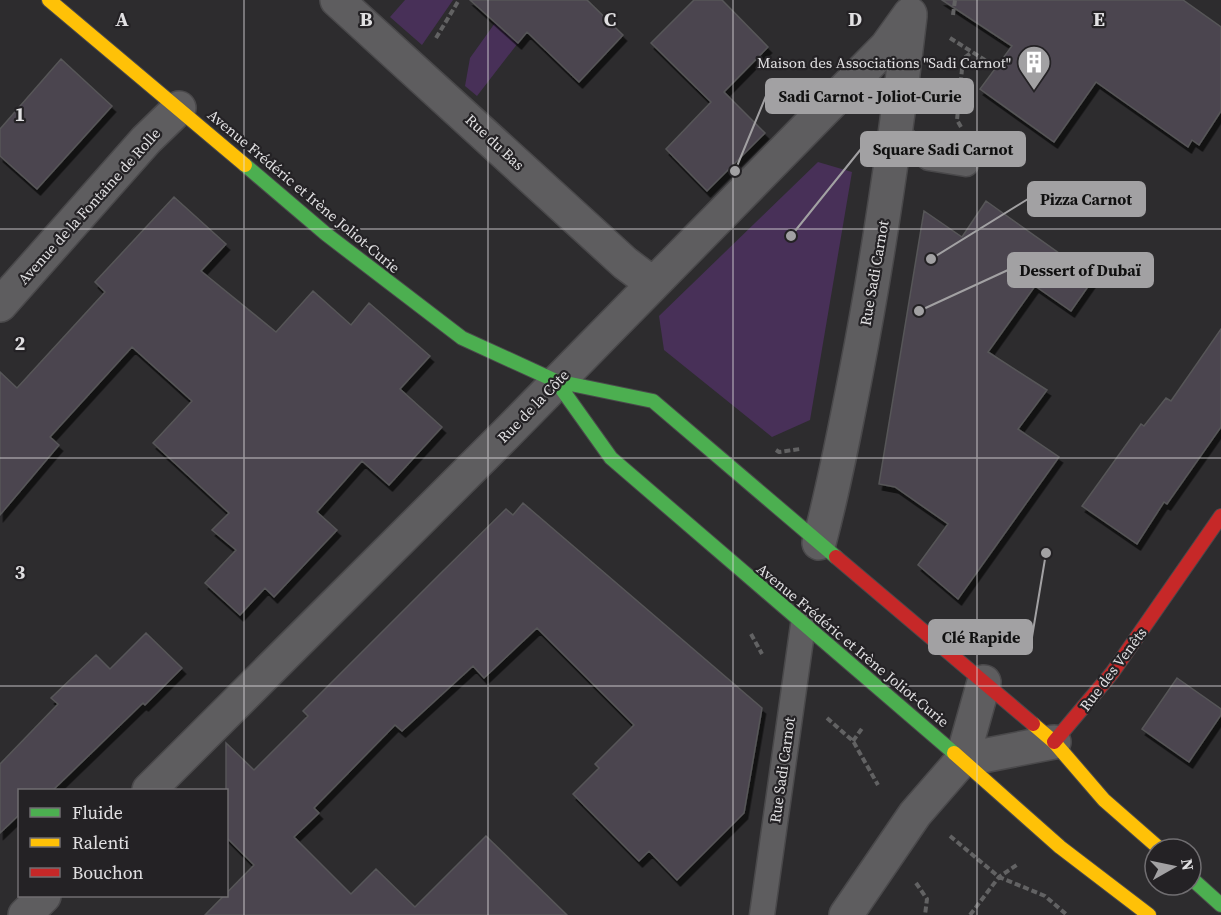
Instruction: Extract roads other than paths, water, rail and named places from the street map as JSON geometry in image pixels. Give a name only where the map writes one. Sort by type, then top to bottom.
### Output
[{"type":"main road","name":"Avenue Frédéric et Irène Joliot-Curie","points":[[49,0],[326,234],[462,338],[556,381],[653,401],[1054,742],[1104,800],[1146,837]]},
{"type":"main road","name":"Avenue Frédéric et Irène Joliot-Curie","points":[[556,381],[611,458],[1060,847],[1149,915]]},
{"type":"main road","name":"Rue des Venêts","points":[[1054,742],[1112,673],[1221,516]]},
{"type":"main road","points":[[1203,889],[1221,905]]},
{"type":"street","name":"Rue du Bas","points":[[338,0],[625,263],[653,284]]},
{"type":"street","name":"Rue de la Côte","points":[[150,789],[887,46],[911,7]]},
{"type":"street","name":"Rue Sadi Carnot","points":[[819,543],[837,472],[872,293],[897,134],[911,7]]},
{"type":"street","name":"Avenue de la Fontaine de Rolle","points":[[0,305],[146,140],[179,108]]},
{"type":"street","points":[[846,915],[915,814],[962,760],[984,682]]},
{"type":"street","points":[[962,760],[1054,742]]},
{"type":"street","points":[[25,915],[43,897]]},
{"type":"lane","points":[[897,134],[929,158],[966,164]]},
{"type":"lane","name":"Rue Sadi Carnot","points":[[762,915],[803,625]]},
{"type":"place","name":"Maison des Associations \"Sadi Carnot\"","points":[[1034,91]]},
{"type":"place","name":"Sadi Carnot - Joliot-Curie","points":[[735,171]]},
{"type":"place","name":"Square Sadi Carnot","points":[[791,236]]},
{"type":"place","name":"Pizza Carnot","points":[[931,259]]},
{"type":"place","name":"Dessert of Dubaï","points":[[919,311]]},
{"type":"place","name":"Clé Rapide","points":[[1046,553]]}]
